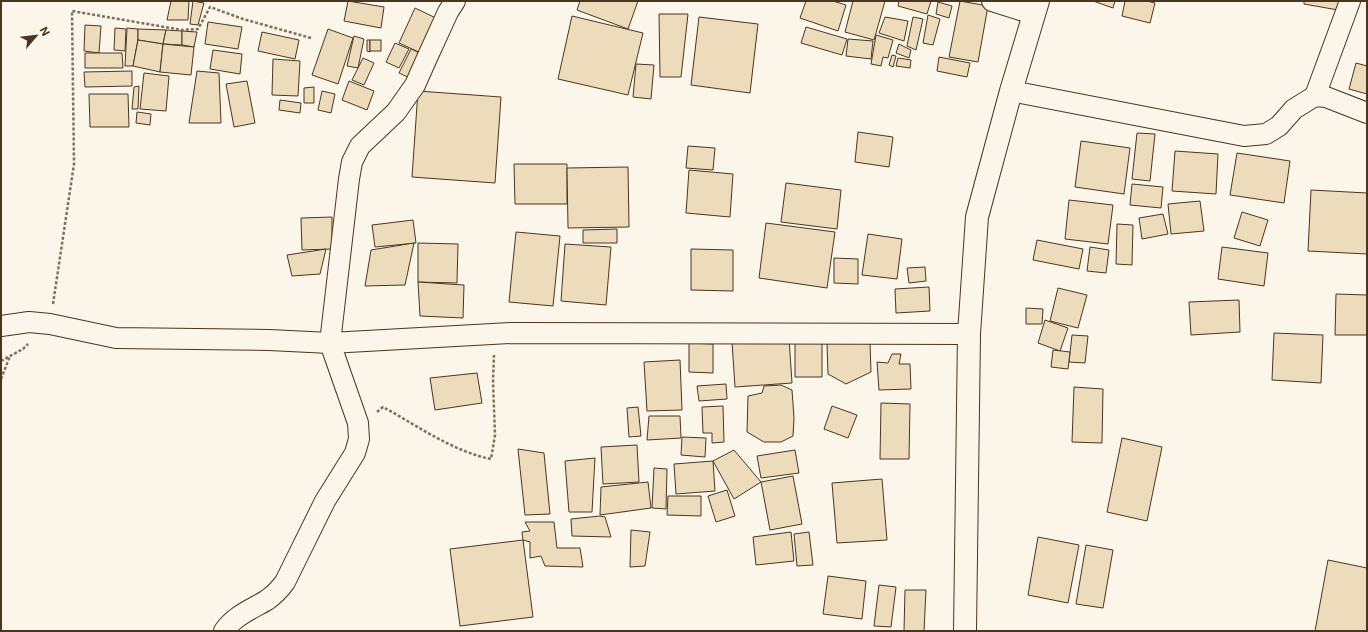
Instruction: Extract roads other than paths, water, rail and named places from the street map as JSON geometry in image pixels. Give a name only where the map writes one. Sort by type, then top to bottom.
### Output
[{"type":"main road","points":[[966,631],[969,334],[977,217],[1011,91],[1036,8]]},
{"type":"street","points":[[224,631],[229,624],[241,615],[268,599],[278,591],[285,582],[325,501],[355,453],[359,439],[358,423],[330,343],[352,162],[360,146],[396,112],[415,85],[436,38],[455,1]]},
{"type":"street","points":[[992,1],[1036,8]]},
{"type":"street","points":[[1315,96],[1350,1]]},
{"type":"street","points":[[1011,91],[1244,136],[1266,134],[1279,126],[1294,109],[1315,96],[1326,97],[1367,113]]},
{"type":"street","points":[[1,326],[28,322],[50,324],[116,338],[268,340],[330,343],[495,334],[969,334]]}]
